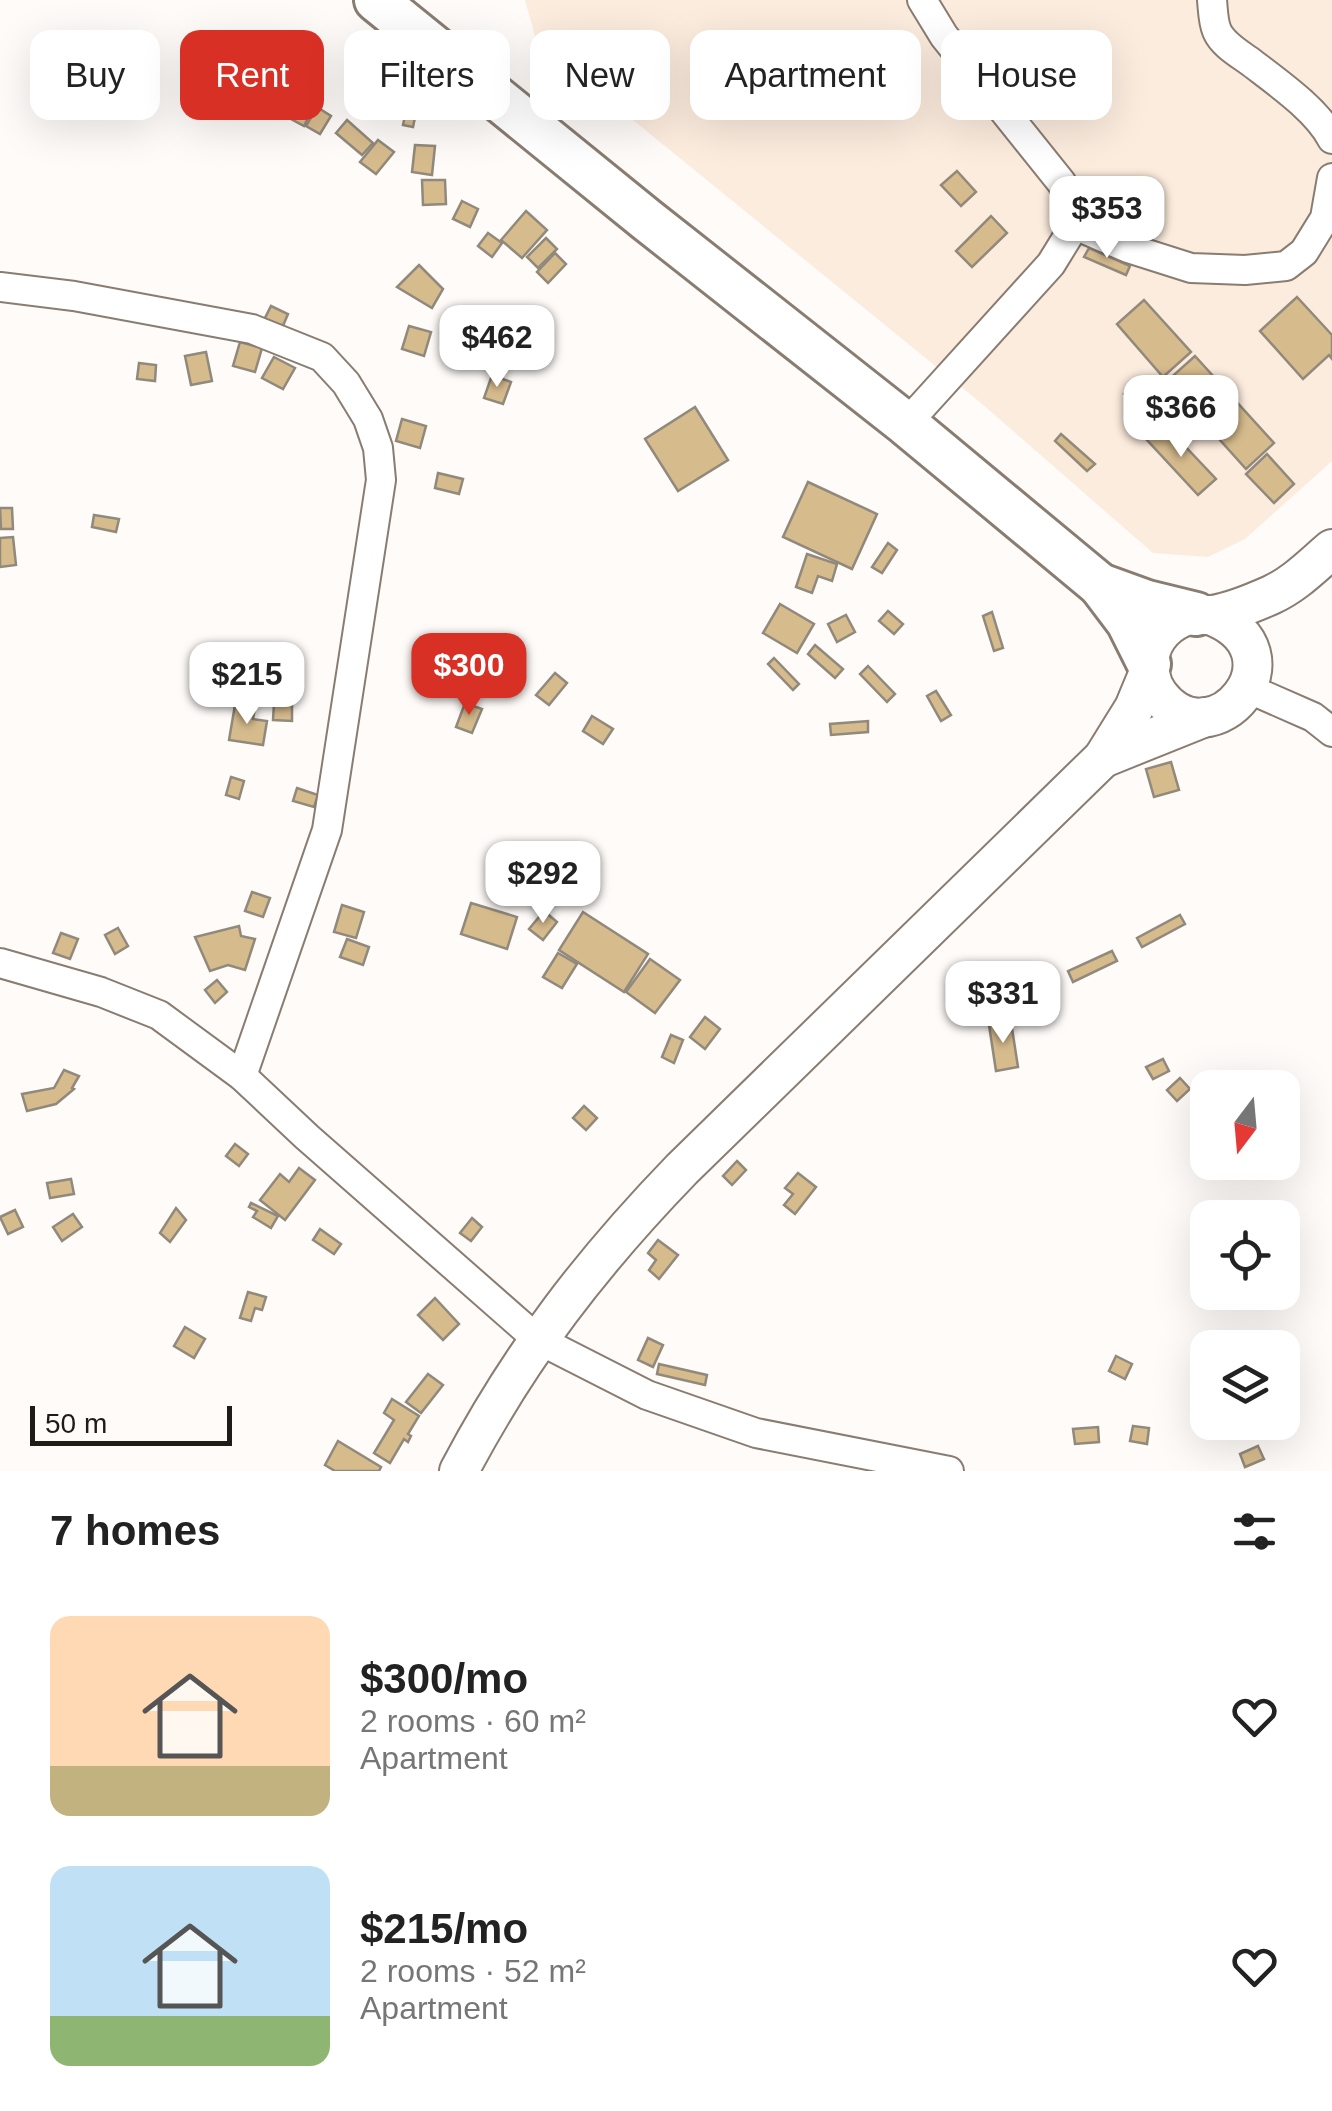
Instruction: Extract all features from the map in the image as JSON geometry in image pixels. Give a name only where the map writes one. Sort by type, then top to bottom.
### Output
[{"type":"highway","points":[[391,5],[647,220],[906,424],[1100,584],[1128,622],[1149,668]]},
{"type":"highway","points":[[1100,584],[1147,602],[1203,615]]},
{"type":"main road","points":[[459,1471],[537,1340],[630,1222],[1103,758],[1134,708],[1149,668],[1151,650],[1168,625],[1181,618],[1251,603],[1290,585],[1332,549]]},
{"type":"main road","points":[[1103,758],[1230,708],[1250,677],[1269,625],[1290,585]]},
{"type":"main road","points":[[1203,615],[1226,621],[1240,633],[1249,649],[1250,677]]},
{"type":"main road","points":[[1149,668],[1156,691],[1168,706],[1185,715],[1205,717]]},
{"type":"street","points":[[906,424],[1051,264],[1076,225],[1076,206],[1062,182],[944,36],[922,0]]},
{"type":"street","points":[[1212,0],[1218,34],[1325,125],[1332,139]]},
{"type":"street","points":[[1076,225],[1128,248],[1191,268],[1245,270],[1286,266],[1304,252],[1324,218],[1332,178]]},
{"type":"street","points":[[0,286],[252,329],[322,358],[346,384],[368,419],[378,448],[381,480],[326,830],[242,1076]]},
{"type":"street","points":[[1250,677],[1332,732]]},
{"type":"street","points":[[0,963],[101,992],[159,1015],[242,1076],[537,1340],[646,1395],[756,1433],[949,1471]]},
{"type":"shaded area","points":[[525,0],[1332,0],[1332,461],[1245,539],[1208,557],[1153,553],[981,403],[633,120],[670,120],[670,30],[533,30]]},
{"type":"building","points":[[324,112],[331,116],[320,134],[306,126],[309,120],[324,120]]},
{"type":"building","points":[[347,120],[373,143],[362,155],[336,133]]},
{"type":"building","points":[[404,120],[414,120],[413,127],[403,125]]},
{"type":"building","points":[[378,140],[394,152],[376,174],[360,162]]},
{"type":"building","points":[[415,145],[435,146],[432,175],[412,172]]},
{"type":"building","points":[[957,171],[976,192],[961,206],[941,185]]},
{"type":"building","points":[[422,180],[445,180],[446,204],[423,205]]},
{"type":"building","points":[[462,201],[478,209],[470,227],[453,219]]},
{"type":"building","points":[[526,211],[547,230],[522,258],[501,240]]},
{"type":"building","points":[[991,216],[1007,233],[972,267],[956,251]]},
{"type":"building","points":[[488,233],[502,243],[492,257],[478,246]]},
{"type":"building","points":[[546,238],[557,249],[538,268],[527,257]]},
{"type":"building","points":[[1089,248],[1130,266],[1126,275],[1084,257]]},
{"type":"building","points":[[555,253],[566,264],[548,283],[537,272]]},
{"type":"building","points":[[419,265],[443,289],[432,308],[397,287]]},
{"type":"building","points":[[1297,297],[1332,335],[1332,359],[1329,355],[1303,379],[1260,331]]},
{"type":"building","points":[[1144,300],[1191,352],[1163,377],[1117,324]]},
{"type":"building","points":[[271,306],[288,314],[282,328],[264,320]]},
{"type":"building","points":[[409,326],[431,332],[424,356],[402,349]]},
{"type":"building","points":[[240,342],[262,348],[255,372],[233,366]]},
{"type":"building","points":[[206,352],[212,381],[191,385],[185,356]]},
{"type":"building","points":[[1195,356],[1274,443],[1246,469],[1167,381]]},
{"type":"building","points":[[274,357],[295,368],[283,389],[262,378]]},
{"type":"building","points":[[139,363],[156,365],[155,381],[137,379]]},
{"type":"building","points":[[492,375],[511,382],[503,404],[484,398]]},
{"type":"building","points":[[1131,386],[1164,417],[1158,424],[1124,394]]},
{"type":"building","points":[[695,407],[728,460],[678,491],[645,439]]},
{"type":"building","points":[[402,419],[426,426],[420,448],[396,441]]},
{"type":"building","points":[[1164,424],[1216,479],[1198,495],[1147,440]]},
{"type":"building","points":[[1061,434],[1095,464],[1087,471],[1055,441]]},
{"type":"building","points":[[1267,454],[1294,484],[1274,503],[1246,474]]},
{"type":"building","points":[[438,473],[463,479],[459,494],[435,488]]},
{"type":"building","points":[[808,482],[877,514],[852,569],[783,537]]},
{"type":"building","points":[[0,508],[12,508],[13,529],[1,529]]},
{"type":"building","points":[[94,515],[119,519],[116,532],[92,527]]},
{"type":"building","points":[[13,537],[16,565],[0,567],[0,538]]},
{"type":"building","points":[[888,543],[897,550],[882,573],[872,567]]},
{"type":"building","points":[[807,554],[837,564],[832,581],[818,576],[812,593],[796,587]]},
{"type":"building","points":[[780,604],[814,624],[797,653],[763,633]]},
{"type":"building","points":[[888,611],[903,624],[894,634],[879,621]]},
{"type":"building","points":[[992,612],[1003,648],[994,651],[983,616]]},
{"type":"building","points":[[846,615],[855,632],[837,642],[828,624]]},
{"type":"building","points":[[815,645],[843,669],[835,678],[808,654]]},
{"type":"building","points":[[291,658],[293,688],[282,685],[280,661]]},
{"type":"building","points":[[774,658],[799,684],[793,690],[768,664]]},
{"type":"building","points":[[868,666],[895,694],[887,702],[860,674]]},
{"type":"building","points":[[555,673],[567,683],[549,705],[536,695]]},
{"type":"building","points":[[936,691],[951,715],[941,721],[927,696]]},
{"type":"building","points":[[274,703],[292,703],[292,721],[273,720]]},
{"type":"building","points":[[465,703],[482,709],[472,733],[456,727]]},
{"type":"building","points":[[235,705],[255,708],[253,719],[267,721],[263,745],[229,740]]},
{"type":"building","points":[[592,716],[613,729],[603,744],[583,731]]},
{"type":"building","points":[[868,721],[868,732],[831,735],[830,724]]},
{"type":"building","points":[[1171,762],[1179,790],[1154,797],[1146,769]]},
{"type":"building","points":[[231,777],[244,781],[239,799],[226,795]]},
{"type":"building","points":[[297,788],[318,795],[314,807],[293,801]]},
{"type":"building","points":[[252,892],[270,898],[263,917],[245,911]]},
{"type":"building","points":[[471,903],[517,917],[507,949],[461,934]]},
{"type":"building","points":[[342,905],[364,912],[356,938],[334,932]]},
{"type":"building","points":[[544,911],[557,922],[543,940],[529,929]]},
{"type":"building","points":[[583,912],[648,954],[624,992],[559,950]]},
{"type":"building","points":[[1180,915],[1185,924],[1142,947],[1137,938]]},
{"type":"building","points":[[239,926],[241,936],[255,939],[245,970],[228,965],[210,971],[195,937]]},
{"type":"building","points":[[118,928],[128,946],[115,954],[105,935]]},
{"type":"building","points":[[61,933],[78,939],[70,959],[53,953]]},
{"type":"building","points":[[347,939],[369,947],[363,965],[340,957]]},
{"type":"building","points":[[1112,951],[1117,961],[1073,982],[1068,971]]},
{"type":"building","points":[[558,953],[577,964],[562,988],[543,977]]},
{"type":"building","points":[[650,959],[680,980],[655,1013],[626,992]]},
{"type":"building","points":[[217,980],[227,992],[215,1003],[205,990]]},
{"type":"building","points":[[705,1017],[720,1029],[705,1049],[690,1037]]},
{"type":"building","points":[[1011,1022],[1018,1067],[996,1071],[989,1025]]},
{"type":"building","points":[[671,1035],[683,1040],[674,1063],[662,1057]]},
{"type":"building","points":[[1163,1059],[1169,1071],[1153,1079],[1146,1067]]},
{"type":"building","points":[[64,1070],[79,1076],[74,1089],[56,1104],[27,1111],[22,1094],[54,1088]]},
{"type":"building","points":[[1180,1078],[1190,1089],[1177,1101],[1167,1090]]},
{"type":"building","points":[[584,1106],[597,1118],[586,1130],[573,1118]]},
{"type":"building","points":[[235,1144],[248,1154],[239,1166],[226,1156]]},
{"type":"building","points":[[737,1161],[746,1170],[732,1185],[723,1176]]},
{"type":"building","points":[[299,1168],[315,1180],[285,1220],[260,1200],[280,1174],[289,1182]]},
{"type":"building","points":[[798,1173],[816,1187],[795,1214],[784,1205],[793,1194],[785,1188]]},
{"type":"building","points":[[71,1179],[74,1194],[50,1198],[47,1183]]},
{"type":"building","points":[[251,1203],[278,1216],[271,1228],[253,1217],[257,1211],[249,1207]]},
{"type":"building","points":[[176,1208],[186,1220],[170,1242],[160,1233]]},
{"type":"building","points":[[15,1210],[23,1227],[8,1234],[0,1217]]},
{"type":"building","points":[[73,1214],[82,1227],[62,1241],[53,1227]]},
{"type":"building","points":[[472,1218],[482,1227],[471,1241],[460,1233]]},
{"type":"building","points":[[320,1229],[341,1244],[334,1254],[313,1240]]},
{"type":"building","points":[[658,1240],[678,1255],[659,1279],[649,1270],[656,1260],[648,1253]]},
{"type":"building","points":[[248,1292],[266,1297],[262,1310],[255,1308],[251,1321],[240,1318]]},
{"type":"building","points":[[435,1298],[459,1324],[443,1340],[418,1315]]},
{"type":"building","points":[[185,1327],[205,1339],[194,1358],[174,1346]]},
{"type":"building","points":[[648,1338],[663,1345],[653,1367],[638,1360]]},
{"type":"building","points":[[1116,1356],[1132,1364],[1125,1379],[1109,1371]]},
{"type":"building","points":[[659,1364],[707,1375],[705,1385],[657,1374]]},
{"type":"building","points":[[428,1374],[443,1385],[421,1413],[406,1402]]},
{"type":"building","points":[[392,1399],[419,1416],[408,1434],[408,1442],[404,1439],[390,1463],[374,1453],[394,1420],[384,1413]]},
{"type":"building","points":[[1133,1426],[1149,1428],[1147,1444],[1130,1441]]},
{"type":"building","points":[[1098,1427],[1099,1442],[1075,1444],[1073,1429]]},
{"type":"building","points":[[338,1441],[381,1467],[379,1471],[335,1471],[325,1465]]},
{"type":"building","points":[[1258,1446],[1264,1459],[1245,1467],[1240,1454]]}]
